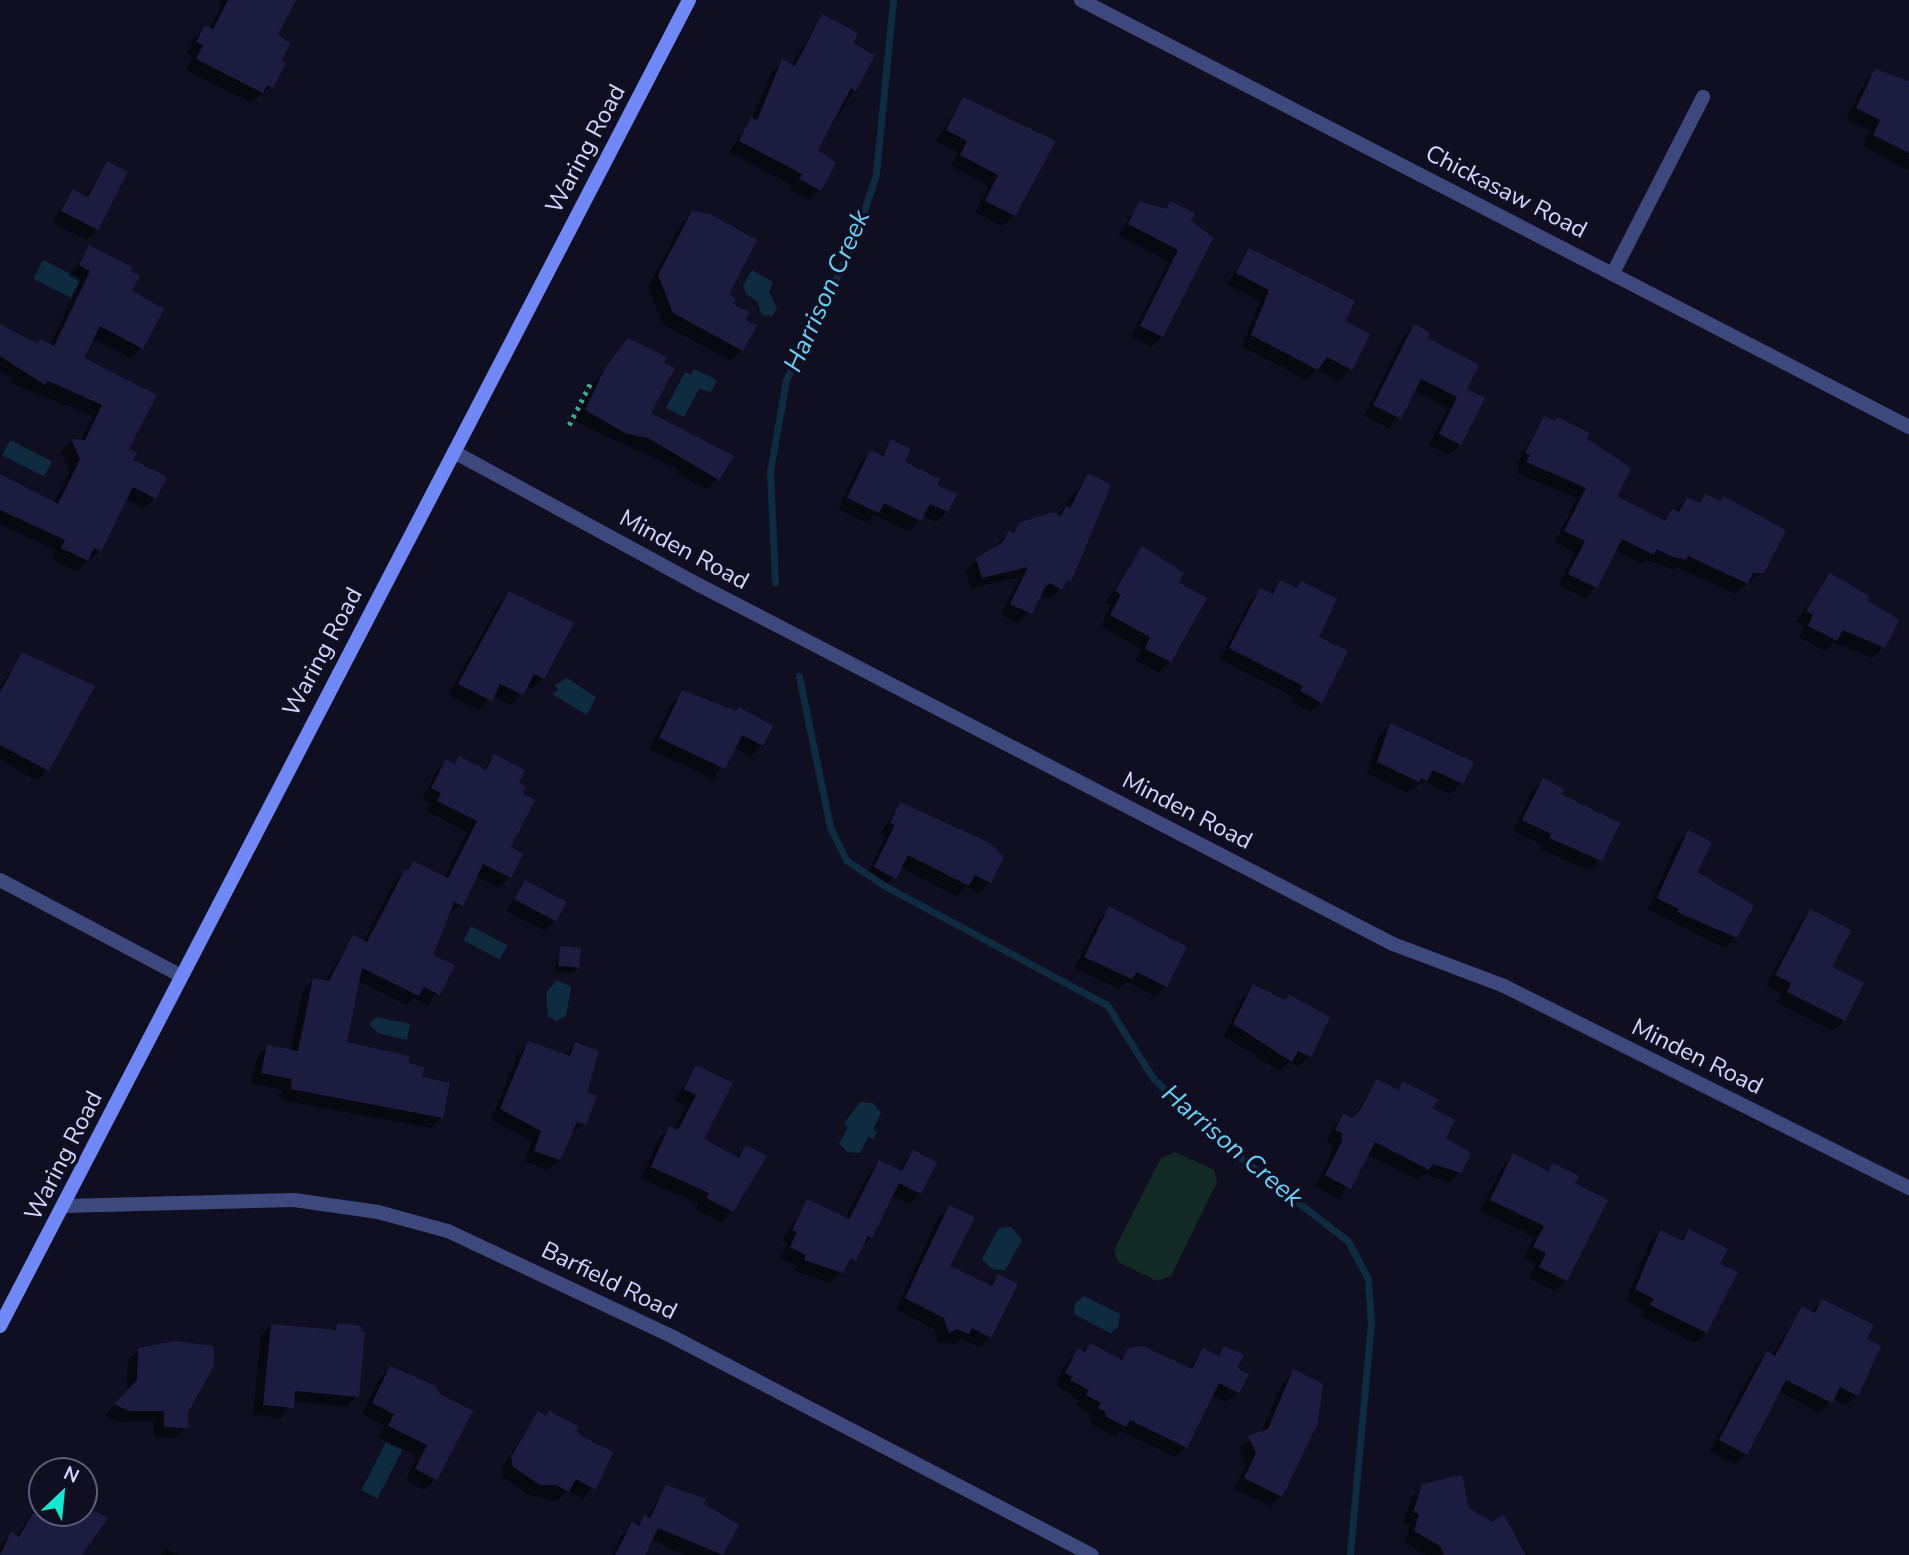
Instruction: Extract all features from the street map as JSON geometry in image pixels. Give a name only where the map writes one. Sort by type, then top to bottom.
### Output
[{"type":"main road","name":"Waring Road","points":[[0,1326],[690,0]]},
{"type":"street","name":"Chickasaw Road","points":[[1081,0],[1909,428]]},
{"type":"street","points":[[1612,273],[1703,97]]},
{"type":"street","name":"Minden Road","points":[[454,452],[697,584],[1393,944],[1504,986],[1909,1188]]},
{"type":"street","points":[[0,880],[181,976]]},
{"type":"street","name":"Barfield Road","points":[[64,1206],[294,1200],[378,1212],[448,1231],[673,1337],[1092,1555]]},
{"type":"path","points":[[569,425],[590,384]]},
{"type":"green space","points":[[1175,1152],[1214,1170],[1217,1182],[1171,1276],[1157,1281],[1118,1262],[1114,1250],[1161,1158]]},
{"type":"water","points":[[43,260],[80,279],[71,298],[33,279]]},
{"type":"water","points":[[752,270],[773,282],[769,292],[777,308],[772,316],[762,315],[757,301],[746,294],[743,286]]},
{"type":"water","points":[[694,369],[717,380],[711,392],[699,389],[684,417],[666,408],[685,372],[691,375]]},
{"type":"water","points":[[10,440],[52,461],[44,476],[2,455]]},
{"type":"water","points":[[567,678],[596,697],[587,715],[552,694],[558,690],[555,685]]},
{"type":"water","points":[[471,926],[507,945],[500,959],[463,940]]},
{"type":"water","points":[[557,980],[571,987],[566,1016],[556,1021],[548,1016],[546,993]]},
{"type":"water","points":[[377,1017],[410,1024],[407,1040],[378,1033],[369,1024]]},
{"type":"water","points":[[860,1102],[873,1103],[881,1113],[873,1129],[877,1132],[873,1139],[868,1137],[860,1153],[847,1152],[839,1143],[848,1127],[844,1124]]},
{"type":"water","points":[[1011,1227],[1022,1240],[1005,1271],[992,1269],[982,1259],[999,1228]]},
{"type":"water","points":[[1084,1296],[1120,1314],[1118,1327],[1110,1333],[1074,1314],[1075,1304]]},
{"type":"water","points":[[386,1442],[402,1450],[378,1498],[361,1490]]},
{"type":"building","points":[[228,0],[296,0],[278,34],[290,44],[282,60],[286,62],[273,88],[267,85],[263,93],[196,59],[203,45],[196,42],[205,25],[213,29]]},
{"type":"building","points":[[822,14],[858,33],[853,43],[875,55],[856,91],[851,88],[818,150],[836,163],[821,191],[799,179],[802,174],[739,141],[751,117],[757,120],[782,59],[795,66]]},
{"type":"building","points":[[1875,69],[1909,81],[1909,153],[1873,135],[1880,120],[1856,108]]},
{"type":"building","points":[[963,97],[1056,141],[1015,216],[985,201],[998,175],[960,155],[967,141],[946,130]]},
{"type":"building","points":[[107,161],[128,172],[98,230],[61,211],[73,189],[88,197]]},
{"type":"building","points":[[1139,201],[1166,209],[1170,201],[1195,213],[1191,220],[1213,238],[1163,337],[1140,326],[1178,250],[1128,224]]},
{"type":"building","points":[[692,211],[710,214],[757,240],[729,295],[736,298],[733,304],[749,312],[745,320],[757,325],[743,351],[673,313],[658,275]]},
{"type":"building","points":[[89,245],[132,267],[131,271],[140,276],[132,291],[164,309],[143,349],[100,326],[84,358],[157,395],[129,449],[137,453],[133,460],[167,477],[156,499],[133,487],[101,552],[94,548],[88,561],[61,548],[65,540],[0,510],[0,474],[58,504],[80,459],[71,439],[85,440],[102,405],[48,381],[45,385],[0,356],[0,324],[38,344],[40,339],[54,346],[90,271],[79,265]]},
{"type":"building","points":[[1249,248],[1355,301],[1345,321],[1370,334],[1352,370],[1327,357],[1318,370],[1251,335],[1269,290],[1236,273]]},
{"type":"building","points":[[1414,324],[1430,333],[1428,338],[1479,365],[1467,389],[1485,398],[1461,445],[1439,434],[1457,397],[1421,379],[1401,419],[1373,405]]},
{"type":"building","points":[[628,338],[667,357],[664,363],[675,368],[651,413],[734,456],[719,480],[648,438],[625,433],[585,410],[605,368]]},
{"type":"building","points":[[1544,416],[1555,421],[1557,417],[1590,433],[1587,439],[1631,468],[1617,496],[1665,521],[1672,509],[1679,512],[1687,497],[1700,503],[1705,494],[1721,501],[1723,496],[1786,530],[1764,573],[1753,573],[1748,584],[1688,556],[1686,560],[1656,549],[1654,555],[1622,539],[1597,588],[1568,574],[1585,541],[1564,531],[1586,488],[1526,462],[1530,455],[1525,453]]},
{"type":"building","points":[[891,439],[911,449],[905,462],[940,479],[937,485],[957,494],[948,512],[930,504],[921,521],[884,503],[879,513],[847,498],[870,450],[883,456]]},
{"type":"building","points":[[1088,473],[1111,485],[1071,582],[1067,581],[1062,590],[1050,583],[1045,587],[1032,614],[1010,604],[1028,567],[982,578],[976,558],[1003,542],[1009,530],[1014,533],[1019,523],[1052,512],[1061,516],[1066,506],[1070,508]]},
{"type":"building","points":[[1142,546],[1184,573],[1179,583],[1207,598],[1171,662],[1145,649],[1150,637],[1110,615],[1121,594],[1115,591]]},
{"type":"building","points":[[1830,573],[1869,596],[1867,600],[1899,620],[1885,648],[1843,630],[1837,641],[1808,626],[1813,615],[1806,611]]},
{"type":"building","points":[[1280,580],[1297,588],[1301,581],[1337,599],[1319,637],[1348,651],[1322,703],[1300,691],[1303,686],[1229,648],[1260,588],[1273,594]]},
{"type":"building","points":[[509,591],[574,623],[544,679],[534,674],[523,695],[500,684],[492,701],[458,684]]},
{"type":"building","points":[[22,652],[95,686],[49,771],[0,745],[0,692]]},
{"type":"building","points":[[682,690],[736,711],[739,707],[773,726],[763,746],[742,735],[725,769],[659,738]]},
{"type":"building","points":[[1390,723],[1474,762],[1463,784],[1433,770],[1427,781],[1421,778],[1419,782],[1377,762]]},
{"type":"building","points":[[494,754],[525,770],[519,783],[526,787],[523,794],[535,800],[511,847],[523,854],[511,878],[483,864],[463,906],[454,902],[433,955],[455,965],[440,995],[424,987],[419,996],[362,968],[347,1042],[410,1056],[408,1063],[424,1067],[422,1077],[450,1083],[443,1118],[291,1089],[292,1079],[261,1073],[267,1045],[298,1051],[313,978],[329,981],[353,935],[367,942],[405,869],[408,871],[413,861],[448,878],[477,821],[437,801],[441,793],[431,788],[446,759],[455,764],[459,756],[486,770]]},
{"type":"building","points":[[1543,778],[1564,789],[1561,794],[1620,823],[1602,861],[1549,838],[1551,834],[1522,820]]},
{"type":"building","points":[[900,802],[990,843],[1004,857],[991,883],[975,875],[969,886],[908,855],[896,879],[874,867],[895,825],[890,823]]},
{"type":"building","points":[[1688,830],[1712,842],[1697,872],[1754,905],[1737,938],[1677,912],[1679,909],[1657,898]]},
{"type":"building","points":[[525,880],[566,902],[556,921],[515,899]]},
{"type":"building","points":[[1109,906],[1187,947],[1167,987],[1137,972],[1132,979],[1084,957]]},
{"type":"building","points":[[1810,909],[1851,930],[1832,967],[1864,983],[1845,1021],[1787,992],[1791,983],[1775,975]]},
{"type":"building","points":[[560,946],[581,948],[579,968],[558,966]]},
{"type":"building","points":[[1253,984],[1285,1000],[1290,995],[1330,1017],[1311,1057],[1298,1051],[1292,1062],[1233,1024]]},
{"type":"building","points":[[528,1041],[570,1056],[575,1042],[599,1051],[587,1092],[597,1096],[586,1125],[577,1122],[560,1160],[534,1151],[541,1131],[500,1109]]},
{"type":"building","points":[[696,1065],[733,1083],[704,1139],[739,1158],[745,1145],[767,1156],[733,1212],[706,1198],[709,1193],[651,1167],[669,1126],[678,1130],[696,1095],[684,1089]]},
{"type":"building","points":[[1377,1079],[1398,1090],[1403,1081],[1439,1100],[1432,1108],[1455,1120],[1446,1138],[1471,1153],[1461,1173],[1433,1164],[1429,1170],[1375,1142],[1351,1189],[1325,1175],[1342,1141],[1342,1133],[1335,1130],[1344,1113],[1353,1118]]},
{"type":"building","points":[[913,1150],[937,1162],[921,1194],[899,1183],[872,1238],[868,1236],[856,1261],[851,1258],[843,1273],[804,1260],[806,1255],[790,1247],[797,1232],[792,1230],[807,1199],[849,1219],[879,1160],[902,1171]]},
{"type":"building","points":[[1513,1153],[1548,1171],[1552,1163],[1579,1176],[1575,1183],[1608,1200],[1567,1281],[1539,1267],[1546,1253],[1533,1247],[1544,1226],[1490,1200]]},
{"type":"building","points":[[949,1205],[975,1217],[950,1266],[992,1286],[998,1274],[1018,1284],[991,1338],[972,1328],[969,1334],[957,1329],[949,1333],[944,1318],[905,1298]]},
{"type":"building","points":[[1689,1229],[1728,1249],[1720,1264],[1738,1272],[1707,1333],[1650,1305],[1654,1299],[1635,1289],[1660,1230],[1683,1241]]},
{"type":"building","points":[[1822,1299],[1874,1325],[1867,1339],[1881,1346],[1858,1396],[1840,1387],[1832,1403],[1786,1380],[1747,1455],[1719,1440],[1767,1351],[1775,1356],[1802,1306],[1815,1313]]},
{"type":"building","points":[[337,1323],[361,1326],[361,1332],[365,1332],[359,1397],[295,1391],[294,1408],[263,1405],[271,1324],[336,1330]]},
{"type":"building","points":[[175,1341],[214,1346],[214,1366],[188,1412],[188,1428],[164,1427],[164,1411],[129,1411],[114,1404],[137,1380],[138,1348]]},
{"type":"building","points":[[1090,1343],[1122,1360],[1128,1348],[1143,1346],[1192,1369],[1203,1348],[1219,1356],[1224,1346],[1244,1355],[1237,1368],[1249,1374],[1239,1393],[1219,1383],[1187,1448],[1130,1420],[1126,1427],[1105,1416],[1106,1412],[1098,1408],[1101,1403],[1086,1395],[1089,1390],[1070,1380],[1072,1376],[1065,1373],[1078,1348],[1085,1352]]},
{"type":"building","points":[[390,1366],[436,1386],[440,1394],[473,1411],[437,1480],[415,1469],[427,1445],[388,1426],[394,1414],[372,1403]]},
{"type":"building","points":[[1293,1369],[1323,1384],[1318,1423],[1282,1497],[1244,1478],[1256,1453],[1248,1436],[1268,1429]]},
{"type":"building","points":[[538,1411],[546,1416],[549,1411],[578,1426],[576,1431],[583,1437],[613,1452],[596,1490],[576,1479],[569,1492],[556,1485],[540,1485],[513,1467],[511,1457]]},
{"type":"building","points":[[1462,1475],[1469,1508],[1492,1522],[1504,1515],[1526,1555],[1444,1555],[1440,1546],[1414,1531],[1419,1514],[1413,1512],[1422,1484]]},
{"type":"building","points":[[666,1485],[706,1499],[704,1504],[739,1525],[723,1555],[658,1528],[645,1555],[615,1555],[632,1522],[639,1526],[644,1515],[650,1518]]},
{"type":"building","points":[[98,1513],[108,1518],[82,1555],[0,1555],[11,1532],[19,1537],[28,1522],[28,1527],[98,1527]]},
{"type":"waterway","name":"Harrison Creek","points":[[775,582],[770,471],[786,380],[855,239],[876,174],[893,0]]},
{"type":"waterway","name":"Harrison Creek","points":[[799,676],[830,827],[846,860],[885,886],[1107,1005],[1153,1078],[1206,1131],[1348,1241],[1368,1279],[1371,1323],[1350,1555]]}]
